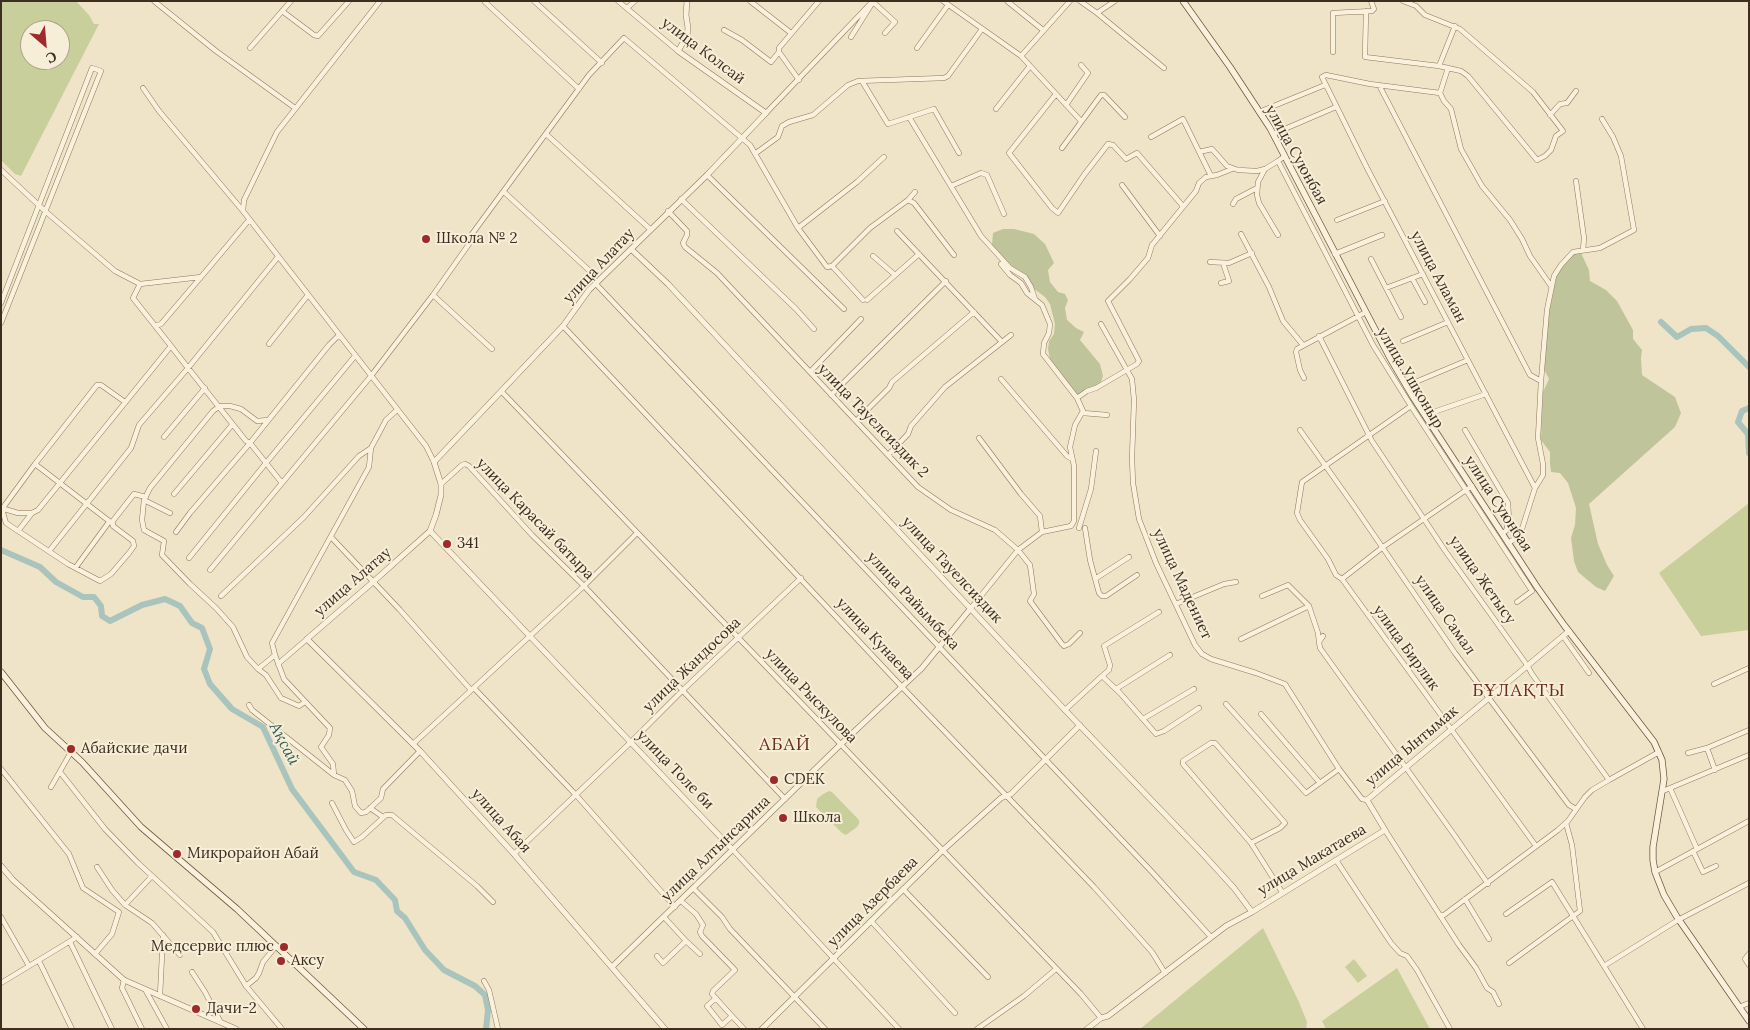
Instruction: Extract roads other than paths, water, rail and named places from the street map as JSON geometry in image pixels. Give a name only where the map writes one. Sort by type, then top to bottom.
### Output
[{"type":"main road","name":"улица Суюнбая","points":[[1183,1],[1230,67],[1273,134],[1406,386],[1537,586],[1654,742],[1662,760],[1664,779],[1653,847],[1652,860],[1655,872],[1664,895],[1678,920],[1749,1021]]},
{"type":"main road","points":[[1,672],[45,728],[71,752],[142,827],[237,910],[364,1029]]},
{"type":"street","points":[[154,1],[216,51],[295,108]]},
{"type":"street","points":[[250,48],[291,1]]},
{"type":"street","points":[[282,11],[318,36],[349,1]]},
{"type":"street","points":[[243,211],[244,200],[277,132],[380,1]]},
{"type":"street","points":[[534,1],[602,63]]},
{"type":"street","name":"улица Колсай","points":[[618,1],[678,51],[766,113]]},
{"type":"street","points":[[626,8],[635,1]]},
{"type":"street","points":[[678,51],[688,28],[686,15],[687,1]]},
{"type":"street","points":[[750,1],[791,33]]},
{"type":"street","points":[[724,30],[742,40],[771,62],[779,52],[779,48],[819,1]]},
{"type":"street","points":[[943,1],[1021,56],[1081,121]]},
{"type":"street","points":[[1007,1],[1044,30]]},
{"type":"street","points":[[1021,56],[1070,1]]},
{"type":"street","points":[[1080,1],[1164,68]]},
{"type":"street","points":[[1097,13],[1115,1]]},
{"type":"street","points":[[1332,52],[1332,14],[1334,12],[1373,10],[1371,1]]},
{"type":"street","points":[[1366,11],[1365,57],[1439,66],[1461,71],[1468,76],[1537,160],[1545,156],[1551,150],[1556,136],[1563,131],[1533,92],[1460,29],[1425,16],[1416,6],[1403,1]]},
{"type":"street","points":[[485,2],[579,89]]},
{"type":"street","points":[[873,2],[895,22],[884,33]]},
{"type":"street","points":[[851,37],[873,2]]},
{"type":"street","points":[[766,113],[873,2]]},
{"type":"street","points":[[917,48],[948,5]]},
{"type":"street","points":[[1439,66],[1455,26]]},
{"type":"street","points":[[756,153],[778,137],[782,126],[813,115],[848,85],[862,81],[944,78],[948,76],[982,29]]},
{"type":"street","points":[[210,570],[371,376],[433,295],[469,244],[472,234],[579,89],[624,38],[750,145],[798,228],[827,267],[832,266],[870,228],[908,200],[915,192]]},
{"type":"street","points":[[779,52],[799,80]]},
{"type":"street","points":[[1066,105],[1088,73],[1081,65]]},
{"type":"street","points":[[996,109],[1030,66]]},
{"type":"street","points":[[1,303],[92,68],[101,71],[1,324]]},
{"type":"street","points":[[1448,68],[1440,92],[1444,101],[1451,109],[1461,149],[1482,186],[1510,220],[1530,256],[1551,286]]},
{"type":"street","name":"улица Аламан","points":[[1380,85],[1326,75],[1322,76],[1336,107],[1535,488]]},
{"type":"street","points":[[862,81],[888,124],[934,109],[959,152]]},
{"type":"street","points":[[1259,112],[1325,85]]},
{"type":"street","points":[[1380,85],[1440,92]]},
{"type":"street","points":[[1380,85],[1530,375],[1541,381]]},
{"type":"street","points":[[143,88],[243,211],[426,446],[434,462],[441,484]]},
{"type":"street","points":[[1550,115],[1560,104],[1567,103],[1576,92]]},
{"type":"street","points":[[1056,94],[1009,153],[1052,208],[1058,213],[1089,167],[1108,144],[1113,145],[1126,159],[1137,153],[1182,205],[1182,208]]},
{"type":"street","points":[[1062,148],[1101,95],[1104,95],[1125,117]]},
{"type":"street","points":[[1273,134],[1336,107]]},
{"type":"street","name":"улица Алатау","points":[[434,462],[563,326],[596,284],[766,113]]},
{"type":"street","points":[[909,117],[981,236],[1010,268],[1025,277],[1035,299]]},
{"type":"street","points":[[1508,543],[1518,537],[1521,532],[1535,488],[1543,475],[1538,438],[1541,381],[1547,310],[1554,276],[1566,258],[1573,252],[1600,248],[1634,230],[1621,156],[1602,118]]},
{"type":"street","points":[[1151,137],[1183,119],[1211,176]]},
{"type":"street","points":[[546,134],[650,229]]},
{"type":"street","points":[[1199,152],[1212,148],[1227,166],[1232,169],[1246,171],[1265,169]]},
{"type":"street","points":[[1278,235],[1259,203],[1257,188],[1261,174],[1265,169],[1284,156]]},
{"type":"street","points":[[798,228],[857,182],[884,157]]},
{"type":"street","name":"улица Ушконыр","points":[[1278,161],[1378,353],[1532,591],[1517,602]]},
{"type":"street","points":[[1077,398],[1137,364],[1139,361],[1108,301],[1148,258],[1152,246],[1196,191],[1199,184],[1206,177],[1232,169]]},
{"type":"street","points":[[1,170],[45,211],[115,271],[140,284],[200,277]]},
{"type":"street","points":[[951,186],[981,173],[987,175],[1004,214]]},
{"type":"street","points":[[706,175],[844,309]]},
{"type":"street","points":[[1576,181],[1584,238],[1583,250]]},
{"type":"street","points":[[1122,185],[1160,236]]},
{"type":"street","points":[[1234,204],[1236,200],[1257,188]]},
{"type":"street","name":"улица Райымбека","points":[[504,192],[592,273],[596,284],[1152,872],[1211,937]]},
{"type":"street","points":[[682,199],[796,309],[814,329]]},
{"type":"street","points":[[908,200],[914,203],[954,256]]},
{"type":"street","points":[[1337,220],[1385,201]]},
{"type":"street","name":"улица Тауелсиздик 2","points":[[668,211],[687,231],[683,243],[685,247],[717,273],[918,487],[951,510],[995,530],[1018,550],[1030,565],[1034,594],[1030,601],[1064,646],[1069,644],[1080,633]]},
{"type":"street","points":[[155,326],[161,324],[249,220]]},
{"type":"street","points":[[897,231],[1002,342]]},
{"type":"street","points":[[1242,234],[1269,287],[1283,321],[1303,345]]},
{"type":"street","points":[[1335,254],[1382,235]]},
{"type":"street","name":"улица Тауелсиздик","points":[[631,249],[674,291],[1065,710],[1203,854],[1234,888],[1252,912]]},
{"type":"street","points":[[1210,262],[1234,262],[1252,253]]},
{"type":"street","points":[[832,266],[865,300],[919,254]]},
{"type":"street","points":[[873,256],[895,275]]},
{"type":"street","points":[[50,550],[131,448],[139,424],[188,368],[278,257]]},
{"type":"street","points":[[1371,259],[1401,317]]},
{"type":"street","points":[[1221,283],[1229,280],[1223,263]]},
{"type":"street","points":[[1001,264],[1042,305],[1050,324],[1049,333],[1042,350],[1045,358],[1077,398],[1083,413]]},
{"type":"street","points":[[1386,288],[1423,274]]},
{"type":"street","points":[[1412,278],[1425,302]]},
{"type":"street","points":[[831,395],[946,281]]},
{"type":"street","points":[[140,284],[133,298],[220,406],[232,424],[282,483]]},
{"type":"street","points":[[269,344],[308,295]]},
{"type":"street","points":[[433,295],[492,349]]},
{"type":"street","points":[[856,420],[889,388],[892,382],[974,312]]},
{"type":"street","points":[[1304,378],[1296,352],[1297,349],[1366,312]]},
{"type":"street","points":[[810,372],[862,319]]},
{"type":"street","points":[[1403,341],[1448,322]]},
{"type":"street","name":"улица Мадениет","points":[[1101,324],[1127,369],[1134,387],[1133,483],[1140,519],[1156,563],[1195,645],[1202,654],[1285,684],[1339,769]]},
{"type":"street","name":"улица Кунаева","points":[[563,326],[1005,796],[1094,887],[1152,952],[1165,972]]},
{"type":"street","points":[[176,532],[329,344],[339,335]]},
{"type":"street","points":[[888,455],[908,434],[910,426],[945,387],[1011,335]]},
{"type":"street","name":"улица Жетысу","points":[[1319,336],[1345,391],[1424,518],[1532,674],[1609,780]]},
{"type":"street","points":[[2,508],[18,513],[32,513],[38,510],[171,346]]},
{"type":"street","points":[[189,558],[355,356]]},
{"type":"street","points":[[1406,386],[1468,360]]},
{"type":"street","points":[[1001,379],[1067,456],[1072,459]]},
{"type":"street","points":[[35,464],[133,541],[134,546],[121,564],[100,581],[68,564],[50,550],[18,532],[6,523],[2,514],[2,508],[35,464],[97,385],[102,385],[125,402]]},
{"type":"street","points":[[164,437],[205,388]]},
{"type":"street","name":"улица Рыскулова","points":[[502,392],[1081,994],[1101,1018]]},
{"type":"street","points":[[1425,415],[1486,394]]},
{"type":"street","points":[[268,420],[257,421],[241,409],[220,406],[213,411],[150,488],[145,498],[142,520],[144,530],[163,539],[165,543],[162,554],[232,626],[239,637],[246,658],[266,675],[280,698],[299,706],[305,702]]},
{"type":"street","points":[[1326,464],[1411,406]]},
{"type":"street","points":[[334,775],[333,764],[321,747],[329,735],[330,728],[284,678],[272,643],[369,467],[371,448],[386,420],[397,410]]},
{"type":"street","points":[[979,438],[1040,516],[1042,532],[1071,526],[1074,520],[1074,466],[1071,439],[1075,425],[1083,413]]},
{"type":"street","points":[[1083,413],[1107,415]]},
{"type":"street","points":[[174,494],[232,424]]},
{"type":"street","name":"улица Самал","points":[[1300,430],[1326,464],[1455,654],[1569,805],[1576,809]]},
{"type":"street","points":[[1465,430],[1508,503],[1509,520],[1506,531],[1502,533]]},
{"type":"street","points":[[221,596],[304,516],[359,456],[371,448]]},
{"type":"street","points":[[1079,528],[1091,489],[1096,451]]},
{"type":"street","name":"улица Карасай батыра","points":[[441,484],[462,465],[466,464],[785,799]]},
{"type":"street","name":"улица Бирлик","points":[[1326,464],[1302,482],[1297,513],[1300,520],[1328,559],[1336,574],[1536,846]]},
{"type":"street","name":"улица Алатау","points":[[278,664],[430,531],[441,495],[441,484]]},
{"type":"street","points":[[1342,580],[1383,547],[1472,486]]},
{"type":"street","points":[[76,567],[134,494],[145,498],[170,513]]},
{"type":"street","points":[[18,532],[32,513]]},
{"type":"street","points":[[1085,528],[1098,593],[1106,596],[1137,574]]},
{"type":"street","name":"улица Толе би","points":[[430,531],[900,1029]]},
{"type":"street","name":"улица Алтынсарина","points":[[612,967],[840,745],[930,661],[1018,550],[1042,532]]},
{"type":"street","points":[[413,744],[584,586],[637,533]]},
{"type":"street","points":[[331,537],[472,689],[576,794],[675,906]]},
{"type":"street","points":[[1095,579],[1129,558]]},
{"type":"street","name":"улица Жандосова","points":[[514,854],[682,690],[801,578]]},
{"type":"street","points":[[1176,604],[1224,584],[1236,582]]},
{"type":"street","points":[[1262,596],[1288,585],[1309,606],[1318,633],[1320,648],[1455,836],[1487,884]]},
{"type":"street","points":[[1241,638],[1309,606]]},
{"type":"street","points":[[1065,710],[1109,670],[1110,665],[1104,646],[1159,612]]},
{"type":"street","name":"улица Ынтымак","points":[[1385,830],[1367,800],[1569,631]]},
{"type":"street","points":[[1319,642],[1323,636]]},
{"type":"street","points":[[1563,636],[1589,673]]},
{"type":"street","name":"улица Абая","points":[[307,639],[420,751],[514,854],[665,1029]]},
{"type":"street","points":[[258,669],[275,655]]},
{"type":"street","points":[[1116,689],[1170,655]]},
{"type":"street","points":[[1714,684],[1749,668]]},
{"type":"street","points":[[1102,676],[1144,719],[1153,733],[1159,734],[1199,708]]},
{"type":"street","points":[[1144,719],[1194,688]]},
{"type":"street","points":[[1226,704],[1306,793],[1339,769],[1362,798],[1367,800]]},
{"type":"street","points":[[249,706],[334,775],[347,783],[352,791],[358,811],[363,813],[381,798],[383,789],[420,751]]},
{"type":"street","points":[[1262,714],[1320,783]]},
{"type":"street","name":"улица Азербаева","points":[[762,1029],[942,851],[1001,798],[1011,794],[1080,725]]},
{"type":"street","points":[[1688,753],[1707,748],[1749,730]]},
{"type":"street","points":[[1251,843],[1280,828],[1285,823],[1213,742],[1183,761],[1184,766],[1251,843],[1282,892]]},
{"type":"street","points":[[1707,748],[1715,770]]},
{"type":"street","points":[[51,787],[71,752]]},
{"type":"street","points":[[1440,916],[1487,884],[1566,823],[1592,790],[1659,752]]},
{"type":"street","points":[[1663,791],[1749,754]]},
{"type":"street","points":[[1,770],[12,780],[69,854],[83,888],[119,912],[112,934],[95,954]]},
{"type":"street","points":[[60,772],[105,828],[138,864],[213,932],[246,986],[282,1029]]},
{"type":"street","points":[[1670,788],[1703,872],[1716,866]]},
{"type":"street","points":[[332,803],[354,842],[362,838],[383,817],[389,814],[392,815],[477,886],[493,902]]},
{"type":"street","points":[[370,808],[383,817]]},
{"type":"street","points":[[1655,872],[1749,821]]},
{"type":"street","points":[[1509,963],[1580,911],[1572,845],[1566,823]]},
{"type":"street","points":[[1385,830],[1459,945],[1500,1004]]},
{"type":"street","name":"улица Макатаева","points":[[1087,1029],[1101,1018],[1108,1016],[1226,926],[1385,830]]},
{"type":"street","points":[[1336,860],[1391,943],[1400,953],[1407,956],[1417,970],[1450,1029]]},
{"type":"street","points":[[1,866],[124,980],[236,1029]]},
{"type":"street","points":[[97,867],[112,890],[125,905],[152,922],[180,955]]},
{"type":"street","points":[[125,905],[152,876]]},
{"type":"street","points":[[1506,914],[1552,882],[1643,1029]]},
{"type":"street","points":[[1604,966],[1678,920],[1749,883]]},
{"type":"street","points":[[694,889],[825,1029]]},
{"type":"street","points":[[903,889],[988,977]]},
{"type":"street","points":[[1465,900],[1490,939]]},
{"type":"street","points":[[681,901],[696,914],[703,925],[700,932],[702,936],[735,970],[712,994],[744,1029]]},
{"type":"street","points":[[1,917],[29,966]]},
{"type":"street","points":[[664,917],[700,954]]},
{"type":"street","points":[[871,921],[955,1013]]},
{"type":"street","points":[[160,996],[163,935]]},
{"type":"street","points":[[2,980],[77,938]]},
{"type":"street","points":[[657,956],[663,963],[686,941]]},
{"type":"street","points":[[70,942],[112,1029]]},
{"type":"street","points":[[246,986],[260,973],[262,962],[276,946]]},
{"type":"street","points":[[1749,954],[1745,959],[1749,965]]},
{"type":"street","points":[[39,960],[72,1029]]},
{"type":"street","points":[[977,1029],[1024,996],[1056,969]]},
{"type":"street","points":[[192,972],[220,1021]]},
{"type":"street","points":[[124,980],[122,988],[142,1029]]},
{"type":"street","points":[[484,981],[489,990],[498,1029]]},
{"type":"street","points":[[146,991],[166,1029]]},
{"type":"street","points":[[716,998],[708,1006],[722,1025],[732,1016]]},
{"type":"street","points":[[1739,1007],[1749,1003]]},
{"type":"waterway","points":[[1661,322],[1677,337],[1691,329],[1706,328],[1718,336],[1749,367]]},
{"type":"waterway","points":[[1749,408],[1742,411],[1738,422],[1748,434],[1749,453]]},
{"type":"waterway","name":"Ақсай","points":[[1,550],[40,567],[56,582],[83,597],[94,597],[101,606],[102,616],[110,621],[142,605],[165,599],[180,606],[192,623],[202,628],[210,649],[204,669],[210,684],[232,709],[263,727],[292,789],[354,872],[376,880],[395,900],[397,911],[405,918],[425,950],[444,970],[475,986],[485,995],[488,1010],[486,1029]]},
{"type":"place","name":"Школа № 2","points":[[426,239]]},
{"type":"place","name":"341","points":[[447,544]]},
{"type":"place","name":"Абайские дачи","points":[[71,749]]},
{"type":"place","name":"CDEK","points":[[774,780]]},
{"type":"place","name":"Школа","points":[[783,818]]},
{"type":"place","name":"Микрорайон Абай","points":[[177,854]]},
{"type":"place","name":"Медсервис плюс","points":[[284,947]]},
{"type":"place","name":"Аксу","points":[[281,961]]},
{"type":"place","name":"Дачи-2","points":[[196,1009]]},
{"type":"district","name":"БҰЛАҚТЫ","points":[[1519,691]]},
{"type":"district","name":"АБАЙ","points":[[785,745]]}]
